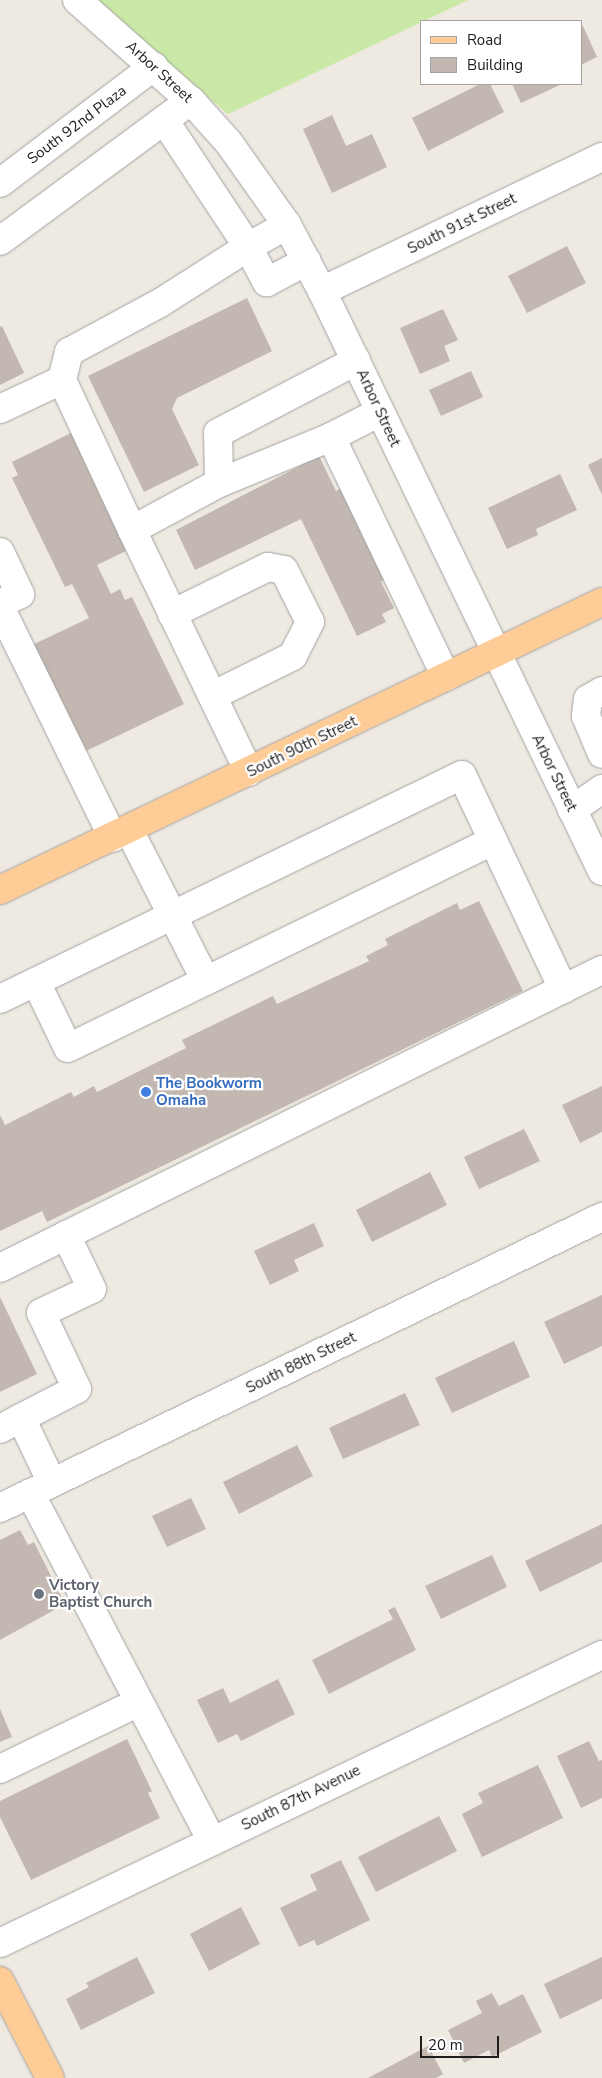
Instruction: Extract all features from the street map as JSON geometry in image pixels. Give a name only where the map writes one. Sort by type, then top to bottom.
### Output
[{"type":"main road","name":"South 90th Street","points":[[0,890],[121,834],[602,602]]},
{"type":"main road","points":[[0,1981],[50,2078]]},
{"type":"street","name":"Arbor Street","points":[[77,0],[191,100],[229,143],[287,225],[322,291],[495,654],[602,871]]},
{"type":"street","name":"South 92nd Plaza","points":[[0,183],[154,66]]},
{"type":"street","points":[[0,241],[191,100]]},
{"type":"street","points":[[164,120],[248,248],[267,282],[307,261]]},
{"type":"street","name":"South 91st Street","points":[[322,291],[602,157]]},
{"type":"street","points":[[249,772],[62,380],[69,352],[160,303],[287,225]]},
{"type":"street","points":[[219,483],[218,433],[356,361]]},
{"type":"street","points":[[0,410],[62,380]]},
{"type":"street","points":[[132,530],[219,483],[331,438],[380,412]]},
{"type":"street","points":[[331,438],[446,677]]},
{"type":"street","points":[[0,552],[20,594],[0,605],[121,834],[174,915],[206,981]]},
{"type":"street","points":[[172,614],[268,567],[284,570],[310,622],[293,656],[212,696]]},
{"type":"street","points":[[602,691],[588,699],[586,716],[602,754]]},
{"type":"street","points":[[0,1000],[462,775],[563,989]]},
{"type":"street","points":[[572,810],[602,789]]},
{"type":"street","points":[[36,982],[68,1048],[493,841]]},
{"type":"street","points":[[0,1268],[602,970]]},
{"type":"street","name":"South 88th Street","points":[[0,1508],[602,1217]]},
{"type":"street","points":[[66,1235],[92,1289],[40,1314],[78,1389],[10,1423],[139,1702],[212,1840]]},
{"type":"street","name":"South 87th Avenue","points":[[0,1943],[602,1654]]},
{"type":"street","points":[[0,1769],[139,1702]]},
{"type":"green space","points":[[92,0],[468,0],[426,20],[420,20],[420,23],[228,114]]},
{"type":"building","points":[[582,26],[597,57],[582,64]]},
{"type":"building","points":[[478,85],[490,85],[504,112],[428,151],[412,118]]},
{"type":"building","points":[[512,85],[560,85],[521,103]]},
{"type":"building","points":[[332,115],[346,146],[372,134],[387,167],[332,193],[303,129]]},
{"type":"building","points":[[567,246],[586,283],[527,313],[508,276]]},
{"type":"building","points":[[247,298],[272,351],[177,398],[172,409],[199,465],[144,492],[88,376]]},
{"type":"building","points":[[443,309],[458,340],[444,346],[450,361],[420,374],[400,328]]},
{"type":"building","points":[[2,326],[24,373],[0,385],[0,327]]},
{"type":"building","points":[[471,371],[483,397],[441,416],[429,390]]},
{"type":"building","points":[[73,432],[130,549],[97,565],[111,594],[120,589],[125,600],[132,597],[184,704],[82,753],[30,646],[89,618],[72,584],[65,587],[12,478],[18,475],[12,462]]},
{"type":"building","points":[[319,456],[336,491],[341,488],[385,579],[381,582],[394,608],[382,614],[386,622],[357,636],[301,519],[195,570],[176,530]]},
{"type":"building","points":[[602,458],[602,495],[588,465]]},
{"type":"building","points":[[560,474],[577,510],[536,529],[538,535],[507,549],[488,508]]},
{"type":"building","points":[[479,901],[523,991],[47,1222],[42,1211],[0,1231],[0,1115],[5,1125],[71,1092],[74,1097],[94,1086],[97,1092],[186,1048],[182,1040],[273,996],[277,1004],[369,961],[366,956],[388,945],[385,939],[457,903],[460,910]]},
{"type":"building","points":[[602,1086],[602,1132],[580,1143],[562,1105]]},
{"type":"building","points":[[524,1129],[540,1161],[479,1189],[464,1157]]},
{"type":"building","points":[[430,1172],[447,1205],[372,1242],[356,1210]]},
{"type":"building","points":[[314,1223],[324,1246],[294,1260],[299,1271],[270,1285],[254,1251]]},
{"type":"building","points":[[602,1295],[602,1346],[564,1364],[544,1322]]},
{"type":"building","points":[[0,1297],[37,1374],[0,1392]]},
{"type":"building","points":[[514,1341],[530,1377],[452,1413],[435,1378]]},
{"type":"building","points":[[405,1393],[420,1425],[343,1459],[329,1428]]},
{"type":"building","points":[[297,1445],[313,1476],[239,1514],[223,1482]]},
{"type":"building","points":[[191,1498],[206,1529],[167,1547],[152,1516]]},
{"type":"building","points":[[602,1524],[602,1562],[540,1592],[525,1561]]},
{"type":"building","points":[[20,1530],[28,1545],[34,1542],[65,1604],[0,1640],[0,1540]]},
{"type":"building","points":[[492,1555],[507,1587],[441,1619],[425,1586]]},
{"type":"building","points":[[395,1607],[416,1650],[329,1694],[312,1660],[393,1619],[388,1610]]},
{"type":"building","points":[[278,1679],[295,1714],[241,1741],[237,1734],[218,1743],[197,1700],[223,1688],[230,1703]]},
{"type":"building","points":[[0,1709],[12,1737],[0,1742]]},
{"type":"building","points":[[127,1739],[152,1791],[148,1793],[160,1818],[31,1880],[0,1817],[0,1801]]},
{"type":"building","points":[[589,1741],[599,1761],[602,1760],[602,1798],[581,1808],[557,1756]]},
{"type":"building","points":[[538,1765],[563,1818],[482,1857],[462,1814],[483,1803],[478,1793]]},
{"type":"building","points":[[439,1816],[457,1851],[376,1892],[358,1857]]},
{"type":"building","points":[[341,1860],[370,1920],[317,1946],[314,1940],[299,1947],[280,1908],[317,1890],[310,1875]]},
{"type":"building","points":[[241,1907],[260,1944],[209,1971],[190,1934]]},
{"type":"building","points":[[137,1957],[155,1993],[81,2030],[66,1999],[89,1987],[86,1983]]},
{"type":"building","points":[[602,1957],[602,1999],[560,2019],[544,1984]]},
{"type":"building","points":[[492,1993],[499,2006],[523,1994],[542,2032],[492,2057],[489,2050],[464,2063],[448,2030],[482,2013],[476,2001]]},
{"type":"building","points":[[428,2046],[443,2074],[436,2078],[368,2078]]},
{"type":"place","name":"The Bookworm Omaha","points":[[146,1092]]},
{"type":"place","name":"Victory Baptist Church","points":[[39,1594]]}]
